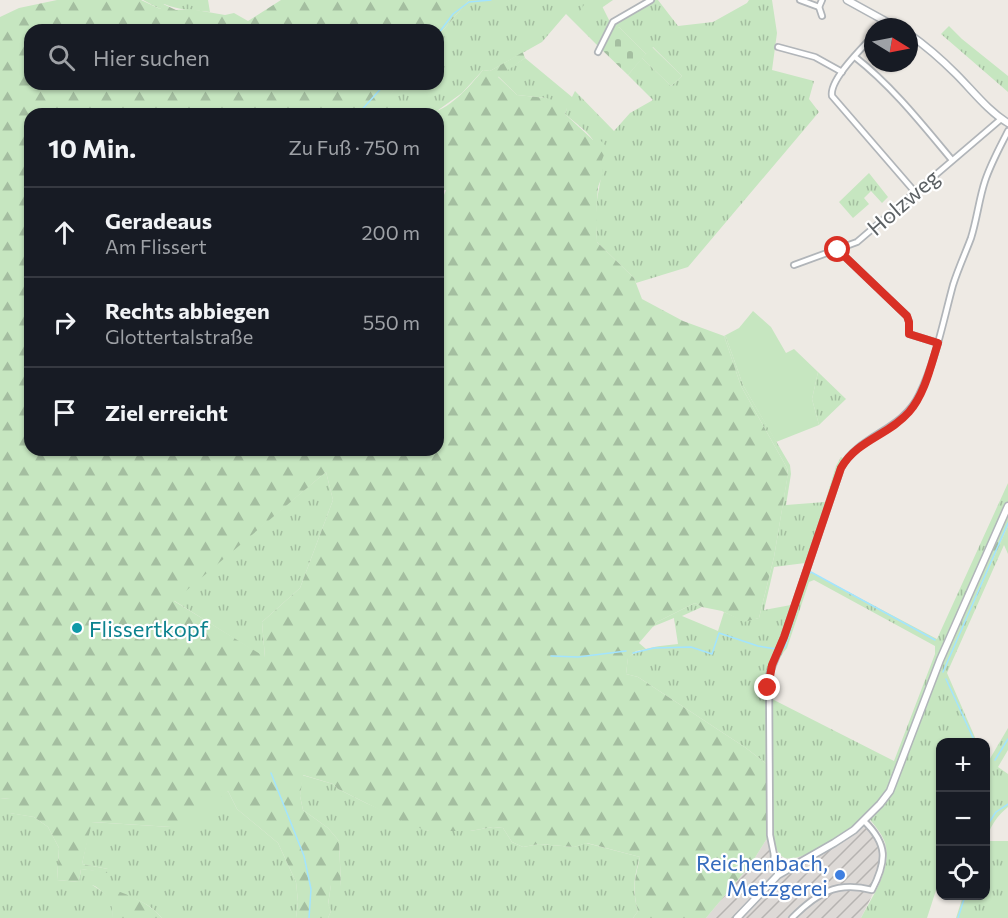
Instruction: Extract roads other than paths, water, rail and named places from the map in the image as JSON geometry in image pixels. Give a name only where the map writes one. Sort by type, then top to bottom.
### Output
[{"type":"main road","points":[[847,0],[880,18]]},
{"type":"main road","points":[[918,40],[1008,123]]},
{"type":"main road","points":[[737,918],[778,874],[834,843],[864,821],[880,804],[897,776],[940,660],[1008,506]]},
{"type":"street","points":[[598,52],[613,22],[651,0]]},
{"type":"street","points":[[800,0],[819,7]]},
{"type":"street","points":[[822,0],[819,7],[822,16]]},
{"type":"street","points":[[864,46],[832,86],[832,96],[915,192]]},
{"type":"street","points":[[778,47],[815,57],[842,72]]},
{"type":"street","points":[[855,57],[873,71],[952,160]]},
{"type":"street","name":"Holzweg","points":[[794,265],[857,242],[1001,119]]},
{"type":"street","points":[[778,874],[773,862],[770,836],[771,772],[768,688],[772,665],[784,637],[841,468],[848,456],[860,445],[910,411],[920,394],[938,343],[954,282],[972,235],[985,182],[1008,130]]},
{"type":"street","points":[[838,250],[907,316],[909,334],[938,343]]},
{"type":"street","points":[[792,918],[808,902],[829,891],[855,886],[872,890],[878,880],[883,848],[876,833],[864,821]]},
{"type":"street","points":[[773,852],[786,869]]},
{"type":"waterway","points":[[444,26],[453,14],[469,2],[491,0]]},
{"type":"waterway","points":[[363,108],[380,90]]},
{"type":"waterway","points":[[943,672],[1008,523]]},
{"type":"waterway","points":[[810,573],[935,640]]},
{"type":"waterway","points":[[782,649],[785,647],[805,583]]},
{"type":"waterway","points":[[633,653],[654,648],[691,647],[712,654],[719,633],[758,646],[776,649]]},
{"type":"waterway","points":[[551,656],[578,657],[626,651]]},
{"type":"waterway","points":[[946,679],[973,738]]},
{"type":"waterway","points":[[995,760],[1008,739]]},
{"type":"waterway","points":[[271,773],[304,856],[311,889],[309,918]]},
{"type":"waterway","points":[[990,821],[996,812],[1008,804]]},
{"type":"waterway","points":[[958,918],[964,900]]},
{"type":"place","name":"Flissertkopf","points":[[77,628]]},
{"type":"place","name":"Reichenbach, Metzgerei","points":[[840,875]]}]
